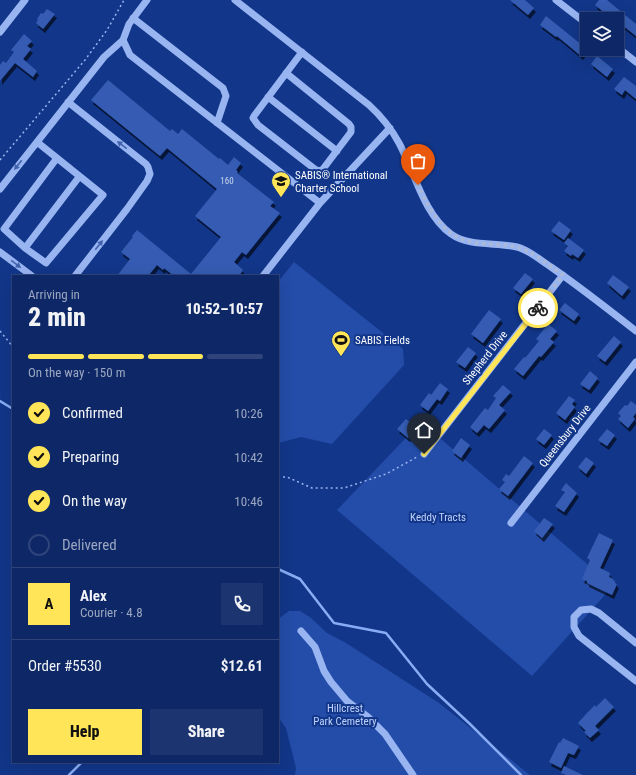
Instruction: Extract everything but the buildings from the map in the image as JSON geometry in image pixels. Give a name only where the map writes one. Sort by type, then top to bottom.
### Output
[{"type":"street","points":[[0,32],[25,0]]},
{"type":"street","points":[[0,189],[104,57],[123,40],[129,24],[147,0]]},
{"type":"street","points":[[235,0],[381,116],[399,142],[425,200],[437,220],[452,235],[471,242],[516,247],[530,253],[563,275],[636,331]]},
{"type":"street","points":[[556,0],[580,19]]},
{"type":"street","points":[[133,18],[223,88],[226,96],[217,123]]},
{"type":"street","points":[[123,40],[130,55],[320,203]]},
{"type":"street","points":[[286,73],[351,127],[351,132],[321,171],[316,170],[254,122],[254,116],[286,73],[302,52]]},
{"type":"street","points":[[624,53],[636,62]]},
{"type":"street","points":[[268,97],[337,150]]},
{"type":"street","points":[[68,102],[146,164],[150,174],[147,181],[127,209],[75,275]]},
{"type":"street","points":[[264,275],[320,203],[390,128]]},
{"type":"street","points":[[36,142],[57,158],[80,176],[102,195],[46,263],[25,248],[4,229],[57,158]]},
{"type":"street","points":[[25,248],[80,176]]},
{"type":"street","points":[[0,252],[31,275]]},
{"type":"street","name":"Shepherd Drive","points":[[424,454],[563,275]]},
{"type":"street","name":"Queensbury Drive","points":[[510,523],[636,362]]},
{"type":"street","points":[[636,643],[591,608],[581,610],[574,617],[574,627],[579,636],[636,681]]},
{"type":"street","points":[[301,631],[315,647],[324,671],[331,682],[347,701],[372,721],[385,734],[413,775]]},
{"type":"path","points":[[0,160],[85,60],[107,30],[124,0]]},
{"type":"path","points":[[0,331],[12,346]]},
{"type":"path","points":[[279,477],[287,477],[312,488],[344,488],[386,474],[424,454]]},
{"type":"green space","name":"SABIS Fields","points":[[294,262],[403,349],[404,365],[332,444],[301,437],[279,443],[279,281]]},
{"type":"green space","name":"Keddy Tracts","points":[[421,422],[613,586],[532,676],[337,510]]},
{"type":"green space","name":"Hillcrest Park Cemetery","points":[[289,611],[300,611],[311,618],[327,633],[346,643],[439,703],[530,775],[295,775],[296,768],[286,728],[279,718],[279,618]]},
{"type":"waterway","points":[[0,401],[12,408]]},
{"type":"waterway","points":[[279,569],[300,579],[334,623],[386,633],[427,684],[521,775]]},
{"type":"waterway","points":[[69,775],[81,763]]},
{"type":"way so far","points":[[418,185],[437,220],[452,235],[471,242],[516,247],[530,253],[563,275],[538,308]]},
{"type":"place","name":"SABIS® International Charter School","points":[[281,198]]},
{"type":"place","name":"SABIS Fields","points":[[341,357]]},
{"type":"route","points":[[424,454],[538,308]]}]
